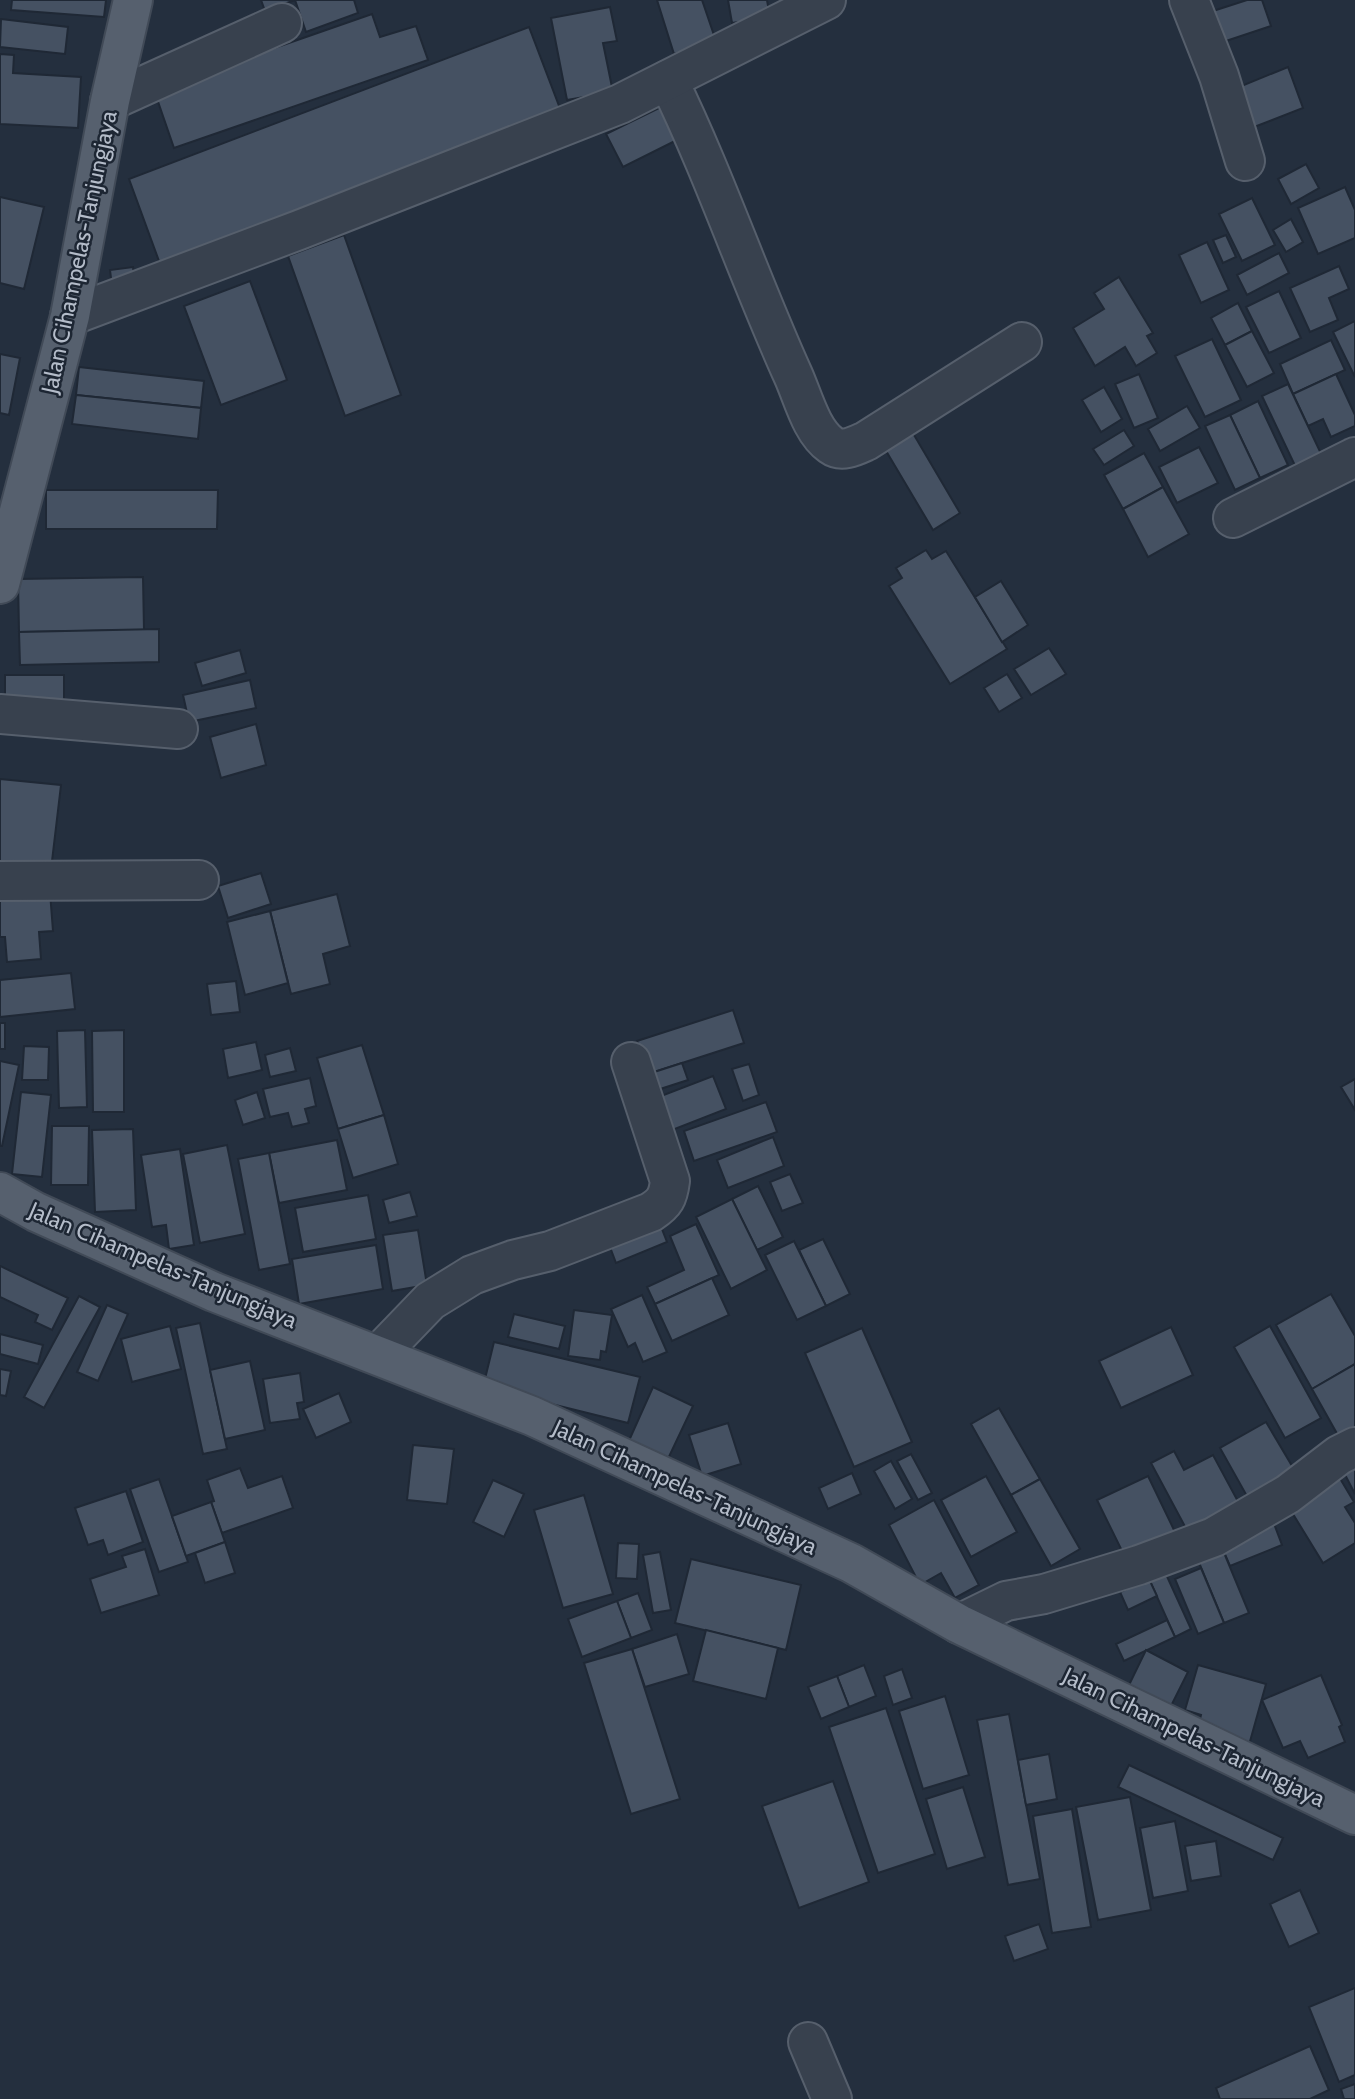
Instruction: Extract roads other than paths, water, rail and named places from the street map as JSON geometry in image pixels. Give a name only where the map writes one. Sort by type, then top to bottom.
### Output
[{"type":"main road","name":"Jalan Cihampelas-Tanjungjaya","points":[[0,584],[70,316],[110,101],[133,0]]},
{"type":"main road","name":"Jalan Cihampelas-Tanjungjaya","points":[[0,1192],[36,1212],[214,1292],[532,1416],[839,1557],[959,1624],[1355,1815]]},
{"type":"street","points":[[70,316],[620,104],[826,0]]},
{"type":"street","points":[[1189,0],[1219,76],[1245,160]]},
{"type":"street","points":[[110,101],[282,23]]},
{"type":"street","points":[[668,80],[695,135],[764,310],[814,421],[823,439],[834,448],[844,449],[866,441],[1022,342]]},
{"type":"street","points":[[1233,518],[1355,457]]},
{"type":"street","points":[[0,714],[178,729]]},
{"type":"street","points":[[0,881],[200,880]]},
{"type":"street","points":[[378,1355],[430,1301],[472,1275],[513,1260],[550,1251],[661,1206],[668,1197],[670,1181],[631,1062]]},
{"type":"street","points":[[959,1624],[1006,1601],[1044,1594],[1139,1565],[1214,1536],[1287,1494],[1339,1455],[1355,1447]]},
{"type":"street","points":[[808,2042],[832,2099]]}]
